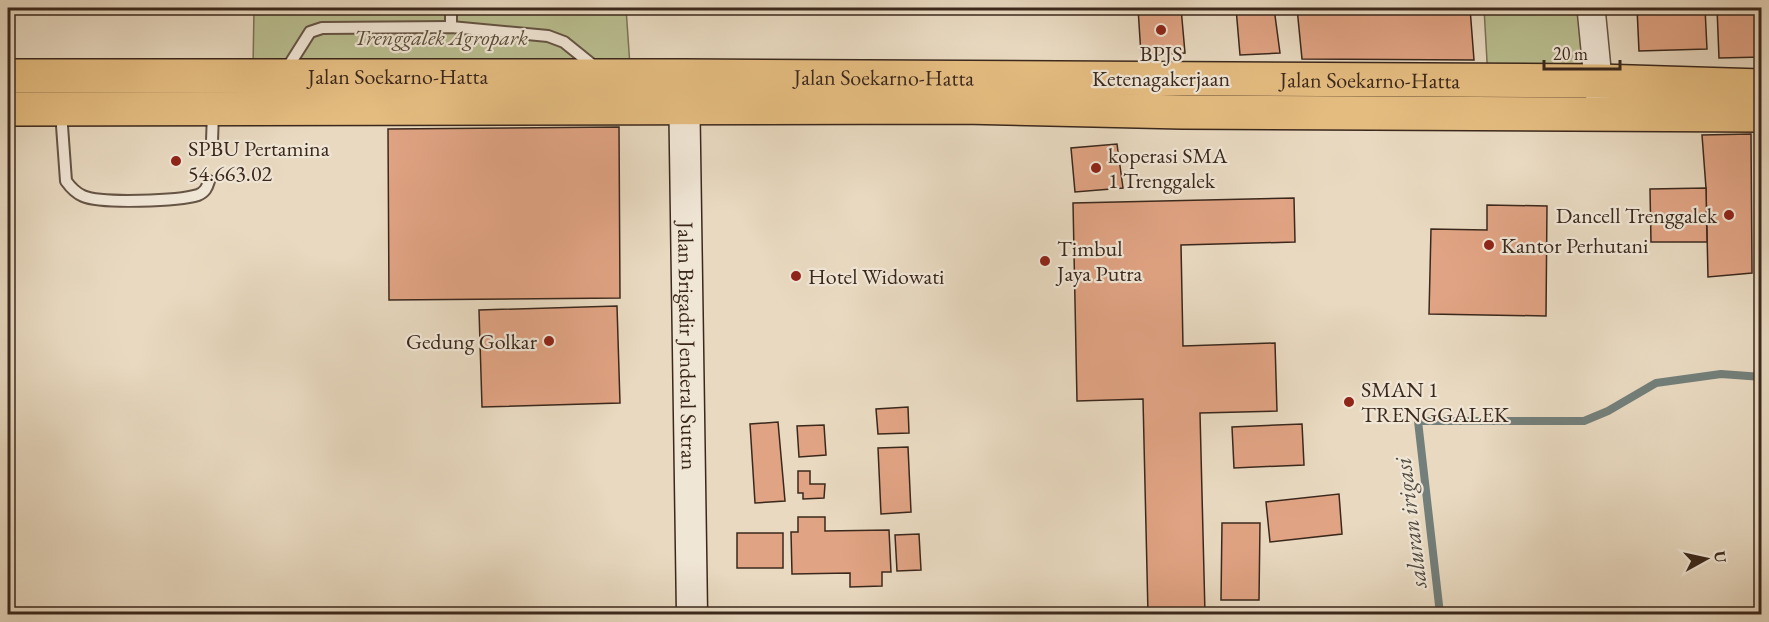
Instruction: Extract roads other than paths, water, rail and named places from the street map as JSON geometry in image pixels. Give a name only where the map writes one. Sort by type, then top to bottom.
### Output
[{"type":"highway","name":"Jalan Soekarno-Hatta","points":[[8,76],[63,93],[213,102],[684,92],[1309,96],[1599,81],[1761,86]]},
{"type":"highway","name":"Jalan Soekarno-Hatta","points":[[213,102],[283,76],[607,76],[684,92]]},
{"type":"highway","name":"Jalan Soekarno-Hatta","points":[[8,110],[63,93]]},
{"type":"highway","name":"Jalan Soekarno-Hatta","points":[[1309,96],[1601,113],[1761,115]]},
{"type":"main road","name":"Jalan Brigadir Jenderal Sutran","points":[[684,92],[692,615]]},
{"type":"street","points":[[1591,8],[1601,113]]},
{"type":"lane","points":[[451,8],[451,27]]},
{"type":"lane","points":[[283,76],[310,32],[322,28],[451,27],[548,36],[564,42],[607,76]]},
{"type":"lane","points":[[63,93],[66,181],[72,189],[84,197],[101,200],[157,200],[199,195],[207,189],[209,181]]},
{"type":"waterway","name":"saluran irigasi","points":[[1440,614],[1418,421],[1584,421],[1608,411],[1656,383],[1721,374],[1762,377]]},
{"type":"place","name":"BPJS Ketenagakerjaan","points":[[1161,30]]},
{"type":"place","name":"SPBU Pertamina 54.663.02","points":[[176,161]]},
{"type":"place","name":"koperasi SMA 1 Trenggalek","points":[[1096,168]]},
{"type":"place","name":"Dancell Trenggalek","points":[[1729,215]]},
{"type":"place","name":"Kantor Perhutani","points":[[1489,245]]},
{"type":"place","name":"Timbul Jaya Putra","points":[[1045,261]]},
{"type":"place","name":"Hotel Widowati","points":[[796,276]]},
{"type":"place","name":"Gedung Golkar","points":[[549,341]]},
{"type":"place","name":"SMAN 1 TRENGGALEK","points":[[1349,402]]},
{"type":"park label","name":"Trenggalek Agropark","points":[[441,37]]}]
